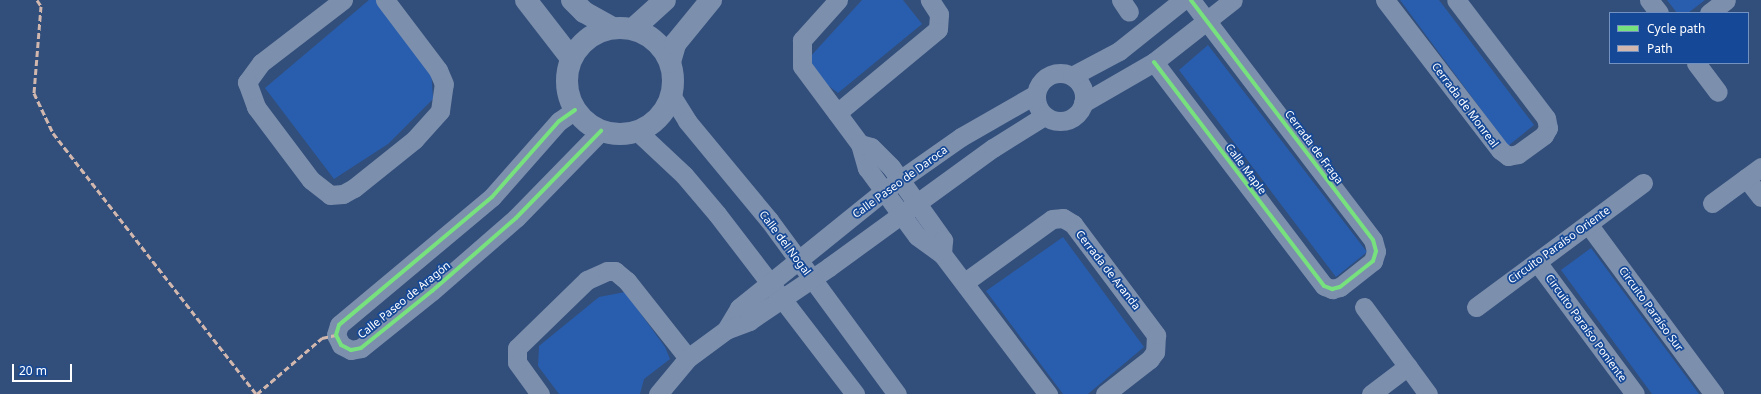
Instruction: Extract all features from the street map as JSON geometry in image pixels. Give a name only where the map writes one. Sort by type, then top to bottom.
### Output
[{"type":"street","points":[[343,0],[261,63],[247,82],[256,107],[311,180],[330,195],[343,194],[354,188],[414,140],[440,111],[444,84],[438,70],[385,0]]},
{"type":"street","points":[[526,0],[571,58]]},
{"type":"street","points":[[572,0],[584,12],[623,28],[648,35],[661,47],[670,62],[673,78],[672,95],[661,115],[637,132],[619,134],[601,131],[586,122],[575,110],[568,94],[566,76],[571,58],[591,36],[623,28],[665,0]]},
{"type":"street","points":[[670,62],[676,44],[711,0]]},
{"type":"street","points":[[838,0],[802,40],[800,49],[802,66],[808,77],[860,144],[867,168],[917,236],[942,254],[965,282],[1048,394]]},
{"type":"street","points":[[837,113],[938,30],[939,14],[930,0]]},
{"type":"street","points":[[1072,76],[1124,47],[1183,0]]},
{"type":"street","name":"Cerrada de Fraga","points":[[1191,0],[1208,20],[1373,240],[1376,251],[1373,261],[1340,287],[1332,289],[1324,286]]},
{"type":"street","points":[[1084,103],[1082,88],[1072,76],[1056,73],[1049,75],[1042,80],[1036,94],[1036,102],[1044,116],[1059,122],[1068,121],[1075,117],[1084,103],[1154,62],[1233,0]]},
{"type":"street","name":"Cerrada de Monreal","points":[[1385,0],[1500,150],[1508,156],[1518,154],[1544,135],[1548,128],[1546,118],[1456,0]]},
{"type":"street","points":[[1649,0],[1658,12]]},
{"type":"street","points":[[1710,12],[1726,0]]},
{"type":"street","name":"Calle Maple","points":[[1154,62],[1324,286]]},
{"type":"street","points":[[1697,64],[1718,92]]},
{"type":"street","name":"Calle Paseo de Daroca","points":[[778,290],[798,262],[884,191],[961,137],[1036,94]]},
{"type":"street","name":"Calle del Nogal","points":[[672,95],[687,121],[769,220],[892,392]]},
{"type":"street","name":"Calle Paseo de Aragón","points":[[575,110],[559,122],[476,211],[339,325],[336,335],[341,345],[351,350],[361,348],[432,291],[516,218],[601,131]]},
{"type":"street","points":[[658,394],[688,358],[726,330],[739,308],[811,277],[830,267],[901,214],[1044,116]]},
{"type":"street","points":[[637,132],[684,175],[778,290],[855,394]]},
{"type":"street","points":[[860,144],[883,157],[943,240],[942,254]]},
{"type":"street","points":[[1712,203],[1754,172],[1761,197]]},
{"type":"street","name":"Circuito Paraíso Oriente","points":[[1476,307],[1643,183]]},
{"type":"street","name":"Cerrada de Aranda","points":[[965,282],[1052,220],[1063,218],[1073,224],[1156,335],[1155,352],[1150,359],[1105,394]]},
{"type":"street","name":"Circuito Paraíso Sur","points":[[1588,224],[1714,394]]},
{"type":"street","name":"Circuito Paraíso Poniente","points":[[1537,262],[1635,394]]},
{"type":"street","points":[[540,394],[517,362],[517,348],[587,280],[607,271],[615,271],[627,281],[688,358]]},
{"type":"street","points":[[1364,307],[1428,394]]},
{"type":"street","points":[[1371,394],[1408,366]]},
{"type":"shaded area","points":[[369,0],[377,0],[431,68],[433,99],[388,144],[334,179],[265,88]]},
{"type":"shaded area","points":[[862,0],[903,0],[922,24],[838,93],[821,80],[809,58]]},
{"type":"shaded area","points":[[1400,0],[1439,0],[1534,125],[1508,146]]},
{"type":"shaded area","points":[[1667,0],[1705,0],[1689,12],[1676,12]]},
{"type":"shaded area","points":[[1208,45],[1367,252],[1336,277],[1179,70]]},
{"type":"shaded area","points":[[1063,237],[1144,347],[1088,394],[1063,394],[986,291]]},
{"type":"shaded area","points":[[1591,248],[1699,394],[1652,394],[1561,270]]},
{"type":"shaded area","points":[[625,292],[665,347],[670,359],[644,379],[640,394],[559,394],[538,366],[539,346],[599,297]]},
{"type":"marked path","points":[[37,0],[41,6],[34,93],[53,133],[256,394]]},
{"type":"marked path","points":[[257,394],[322,338],[336,335]]},
{"type":"cycle path","points":[[1154,62],[1324,286],[1332,289],[1340,287],[1373,261],[1376,251],[1373,240],[1191,0]]},
{"type":"cycle path","points":[[575,110],[559,121],[492,197],[339,325],[336,335],[341,345],[351,350],[361,348],[432,291],[516,218],[601,131]]}]
